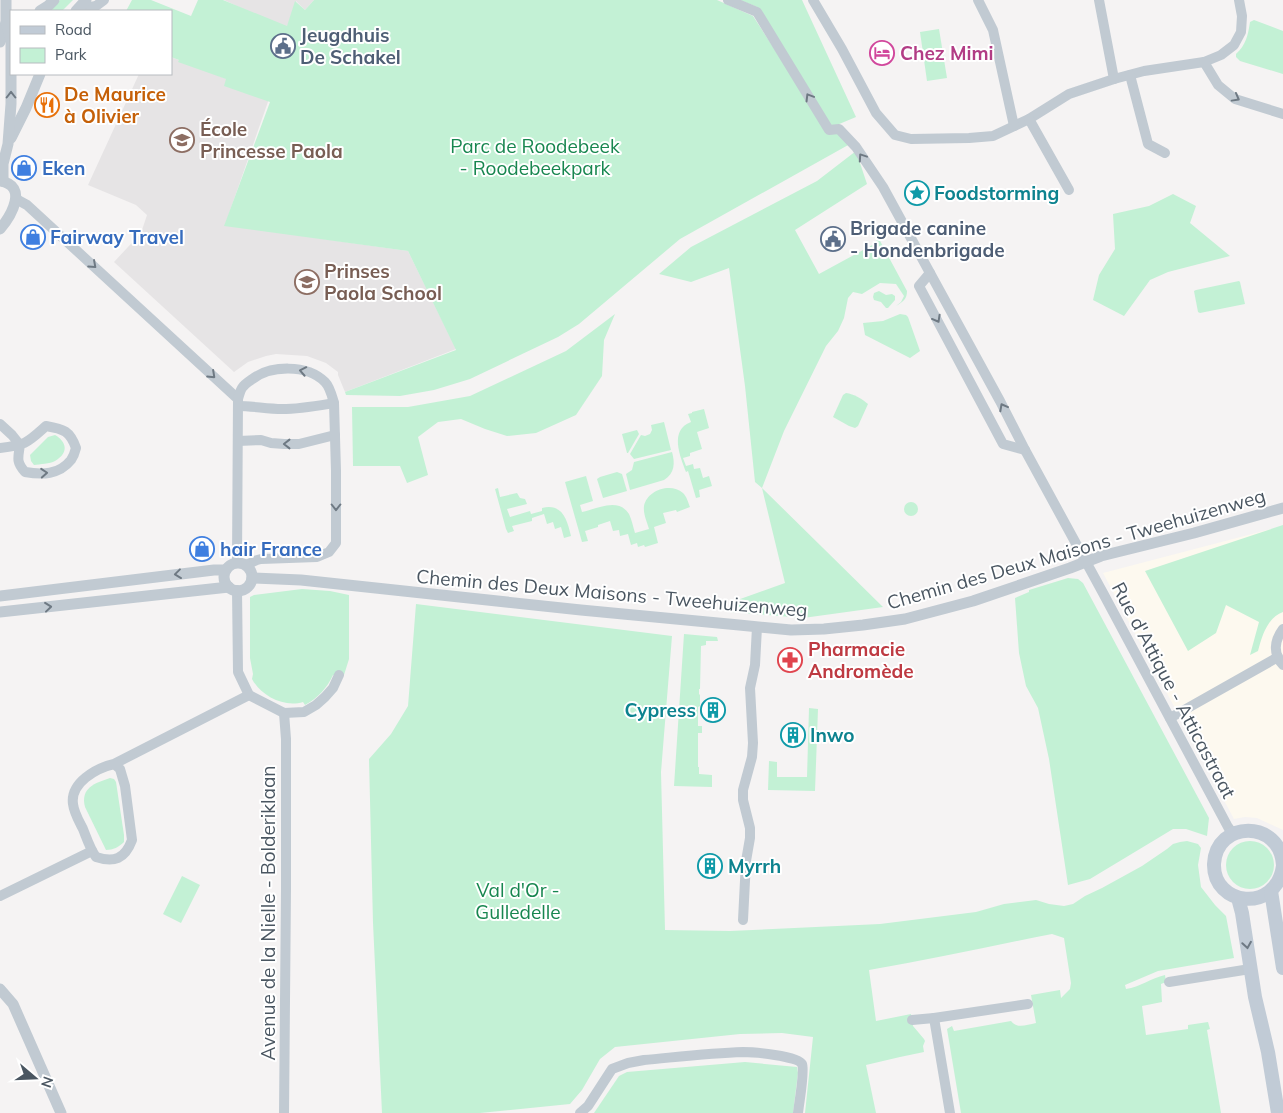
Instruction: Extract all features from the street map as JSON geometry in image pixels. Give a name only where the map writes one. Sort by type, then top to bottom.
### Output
[{"type":"main road","points":[[1247,830],[1261,833],[1280,846],[1283,870],[1277,884],[1271,891],[1261,897],[1255,899],[1238,898],[1225,890],[1217,878],[1214,863],[1218,848],[1233,834],[1247,830]]},
{"type":"main road","points":[[1271,891],[1283,968]]},
{"type":"main road","points":[[1238,898],[1278,1113]]},
{"type":"street","points":[[6,0],[6,21],[10,39]]},
{"type":"street","points":[[42,10],[54,0]]},
{"type":"street","points":[[80,7],[96,6],[104,0]]},
{"type":"street","name":"Rue d'Attique - Atticastraat","points":[[728,0],[757,12],[829,130],[839,129],[856,147],[883,187],[1233,834]]},
{"type":"street","points":[[813,0],[876,113],[895,135],[911,139],[993,136],[1029,118],[1069,94],[1144,71],[1204,62],[1221,55],[1234,45],[1241,32],[1242,16],[1239,0]]},
{"type":"street","points":[[978,0],[993,30],[1014,126]]},
{"type":"street","points":[[1099,0],[1114,79]]},
{"type":"street","points":[[0,42],[0,36],[6,21]]},
{"type":"street","points":[[1204,62],[1218,85],[1235,99],[1283,114]]},
{"type":"street","points":[[0,229],[7,221],[16,195],[9,184],[2,181],[3,164],[8,144],[11,75]]},
{"type":"street","points":[[8,144],[40,75]]},
{"type":"street","points":[[1130,75],[1148,144],[1165,153]]},
{"type":"street","points":[[1029,118],[1069,190]]},
{"type":"street","points":[[0,215],[5,214],[14,204]]},
{"type":"street","points":[[14,204],[27,205],[238,403],[280,409],[300,409],[334,403]]},
{"type":"street","points":[[930,273],[919,286],[1003,444],[1025,450]]},
{"type":"street","points":[[0,596],[226,570],[229,567],[241,564],[256,560],[261,559],[318,557],[326,555],[336,543],[334,403],[326,383],[313,373],[288,368],[273,369],[256,376],[242,388],[238,403],[241,564]]},
{"type":"street","points":[[0,424],[20,445]]},
{"type":"street","points":[[0,448],[20,445],[30,441],[46,426],[61,428],[72,438],[76,448],[71,460],[56,472],[38,474],[25,472],[19,465],[18,454],[20,445]]},
{"type":"street","points":[[238,441],[261,440],[271,443],[299,444],[335,435]]},
{"type":"street","name":"Chemin des Deux Maisons - Tweehuizenweg","points":[[252,578],[301,580],[757,627],[791,630],[824,629],[905,619],[973,600],[1101,556],[1283,508]]},
{"type":"street","points":[[0,612],[233,589],[244,590],[252,578],[251,571],[241,564]]},
{"type":"street","points":[[226,570],[225,579],[233,589],[238,672],[249,696],[284,713],[304,712],[316,705],[333,688],[339,675]]},
{"type":"street","points":[[743,920],[750,828],[743,800],[743,790],[752,757],[750,688],[755,665],[757,627]]},
{"type":"street","points":[[1170,718],[1280,661],[1276,651],[1276,640],[1283,630]]},
{"type":"street","points":[[114,764],[120,769],[125,786],[132,840],[126,852],[113,861],[96,857],[76,815],[73,803],[74,792],[80,783],[90,774],[114,764],[249,696]]},
{"type":"street","name":"Avenue de la Nielle - Bolderiklaan","points":[[284,713],[286,739],[284,1113]]},
{"type":"street","points":[[0,896],[92,851]]},
{"type":"street","points":[[1169,982],[1250,969]]},
{"type":"street","points":[[0,989],[13,1004],[60,1113]]},
{"type":"street","points":[[912,1020],[1028,1004]]},
{"type":"street","points":[[934,1018],[950,1113]]},
{"type":"street","points":[[580,1113],[588,1106],[612,1069],[628,1063],[745,1052],[788,1056],[799,1060],[802,1064],[802,1072],[798,1113]]},
{"type":"shaded area","points":[[224,0],[314,0],[305,10],[296,1],[287,27]]},
{"type":"shaded area","points":[[172,57],[270,96],[225,225],[408,251],[456,349],[345,392],[338,372],[326,363],[307,356],[276,354],[266,356],[248,362],[234,372],[114,262],[141,233],[147,215],[136,205],[88,185],[139,75],[172,75]]},
{"type":"shaded area","points":[[1283,526],[1283,830],[1257,818],[1245,817],[1234,819],[1103,573]]},
{"type":"green space","points":[[60,0],[73,0],[63,10],[49,10]]},
{"type":"green space","name":"Parc de Roodebeek - Roodebeekpark","points":[[132,0],[151,0],[191,16],[198,0],[223,0],[287,26],[295,1],[305,10],[314,0],[717,0],[753,16],[828,132],[839,132],[850,144],[680,239],[579,324],[558,337],[470,379],[434,390],[400,396],[346,395],[345,392],[456,350],[408,251],[224,226],[270,102],[224,86],[226,79],[178,62],[179,60],[172,57],[172,10],[127,10]]},
{"type":"green space","points":[[740,0],[802,0],[856,117],[832,127],[757,7]]},
{"type":"green space","points":[[1254,20],[1283,31],[1283,74],[1240,61],[1236,57],[1236,54],[1246,40],[1250,22]]},
{"type":"green space","points":[[939,29],[947,78],[927,81],[920,32]]},
{"type":"green space","points":[[856,151],[867,184],[795,230],[819,274],[876,243],[879,239],[907,291],[906,296],[903,302],[896,306],[904,296],[896,284],[880,283],[862,294],[853,292],[848,298],[844,318],[838,331],[826,346],[784,431],[762,488],[755,482],[745,386],[729,268],[691,282],[659,274],[691,247],[817,181]]},
{"type":"green space","points":[[1173,194],[1196,206],[1190,223],[1230,256],[1168,272],[1150,280],[1124,316],[1093,300],[1099,275],[1115,249],[1113,214],[1149,206]]},
{"type":"green space","points":[[1239,281],[1245,304],[1198,312],[1194,291]]},
{"type":"green space","points":[[879,291],[886,295],[892,294],[895,296],[895,300],[888,308],[881,302],[874,300],[874,293]]},
{"type":"green space","points":[[615,314],[604,340],[602,376],[576,415],[536,433],[507,436],[461,419],[438,422],[418,437],[428,475],[407,483],[400,466],[353,466],[352,407],[408,407],[470,396],[566,351]]},
{"type":"green space","points":[[900,314],[908,317],[920,351],[910,358],[865,335],[863,323],[883,321]]},
{"type":"green space","points":[[846,393],[858,397],[868,404],[858,426],[855,428],[833,417],[843,395]]},
{"type":"green space","points":[[704,409],[709,428],[697,432],[702,449],[690,453],[690,456],[683,458],[686,466],[693,464],[694,469],[700,468],[703,478],[709,476],[712,486],[699,490],[700,497],[696,498],[688,471],[686,472],[681,459],[678,437],[684,426],[691,422],[688,414]]},
{"type":"green space","points":[[664,422],[671,450],[634,459],[630,454],[641,435],[650,434],[652,430],[651,425]]},
{"type":"green space","points":[[637,430],[639,434],[627,453],[622,434]]},
{"type":"green space","points":[[55,435],[64,444],[63,455],[53,462],[34,465],[30,455],[48,437]]},
{"type":"green space","points":[[672,452],[673,467],[668,477],[664,480],[630,490],[626,474],[632,470],[634,462]]},
{"type":"green space","points":[[617,472],[622,474],[627,491],[603,498],[597,479]]},
{"type":"green space","points":[[586,476],[593,501],[580,505],[582,512],[613,505],[619,506],[629,514],[635,533],[649,529],[644,506],[646,500],[660,489],[672,488],[683,493],[690,507],[677,512],[676,510],[663,513],[666,523],[654,527],[658,543],[645,547],[644,545],[638,547],[637,543],[631,545],[628,534],[620,536],[619,530],[613,531],[610,521],[585,531],[588,541],[582,542],[565,482]]},
{"type":"green space","points":[[498,488],[500,497],[517,493],[520,498],[525,499],[527,504],[507,509],[510,517],[530,511],[531,514],[542,511],[542,508],[555,508],[566,519],[571,536],[564,538],[561,527],[555,529],[553,522],[547,524],[544,514],[532,518],[532,521],[512,526],[514,531],[508,533],[495,489]]},
{"type":"green space","points":[[762,488],[883,607],[803,618],[731,612],[729,603],[785,583]]},
{"type":"green space","points":[[908,502],[914,502],[918,509],[914,516],[908,516],[904,512],[904,506]]},
{"type":"green space","points":[[1283,525],[1283,612],[1269,623],[1263,634],[1258,651],[1250,655],[1259,622],[1226,605],[1216,633],[1188,651],[1145,571]]},
{"type":"green space","points":[[1068,578],[1078,579],[1083,583],[1209,818],[1207,836],[1186,829],[1173,829],[1090,879],[1068,885],[1049,759],[1038,708],[1026,686],[1019,653],[1015,598],[1029,592],[1029,590]]},
{"type":"green space","points":[[302,589],[330,591],[349,595],[349,659],[344,675],[333,675],[322,692],[305,705],[303,702],[281,702],[261,691],[252,679],[250,658],[250,597]]},
{"type":"green space","name":"Val d'Or - Gulledelle","points":[[416,604],[672,636],[661,772],[665,930],[730,931],[880,924],[976,912],[1004,904],[1036,900],[1064,906],[1073,904],[1142,866],[1173,844],[1187,841],[1198,844],[1201,848],[1198,865],[1201,887],[1226,916],[1234,958],[1158,971],[1125,985],[1126,989],[1131,988],[1165,975],[1166,982],[1161,984],[1162,1002],[1142,1006],[1146,1035],[1188,1029],[1188,1025],[1208,1022],[1210,1029],[1207,1030],[1221,1113],[961,1113],[947,1029],[952,1026],[954,1031],[1011,1021],[1019,1026],[1036,1023],[1031,995],[1060,990],[1061,998],[1070,989],[1071,983],[1064,938],[1052,934],[869,970],[876,1021],[911,1014],[913,1026],[925,1041],[923,1046],[924,1052],[866,1065],[876,1113],[805,1113],[813,1037],[782,1033],[740,1034],[615,1047],[600,1059],[582,1090],[570,1104],[480,1113],[382,1113],[373,923],[369,759],[391,734],[408,706]]},
{"type":"green space","points":[[684,634],[717,637],[718,641],[706,641],[706,645],[701,646],[700,706],[698,707],[698,726],[702,726],[702,733],[698,733],[699,774],[712,775],[712,787],[674,786]]},
{"type":"green space","points":[[809,708],[818,709],[815,791],[768,790],[769,761],[777,762],[777,777],[807,777]]},
{"type":"green space","points":[[110,778],[116,782],[124,842],[116,848],[106,850],[85,807],[84,801],[90,787]]},
{"type":"green space","points":[[1245,841],[1255,841],[1267,848],[1274,860],[1274,870],[1267,882],[1255,889],[1245,889],[1237,885],[1230,878],[1226,870],[1226,860],[1230,852],[1237,845]]},
{"type":"green space","points":[[182,876],[200,885],[181,923],[163,914]]},
{"type":"green space","points":[[745,1062],[797,1067],[798,1073],[793,1113],[594,1113],[619,1076],[627,1072]]},
{"type":"place","name":"Jeugdhuis De Schakel","points":[[283,46]]},
{"type":"place","name":"Chez Mimi","points":[[882,53]]},
{"type":"place","name":"De Maurice à Olivier","points":[[47,105]]},
{"type":"place","name":"École Princesse Paola","points":[[182,140]]},
{"type":"place","name":"Eken","points":[[24,168]]},
{"type":"place","name":"Foodstorming","points":[[917,193]]},
{"type":"place","name":"Fairway Travel","points":[[33,237]]},
{"type":"place","name":"Brigade canine - Hondenbrigade","points":[[833,239]]},
{"type":"place","name":"Prinses Paola School","points":[[307,282]]},
{"type":"place","name":"hair France","points":[[202,549]]},
{"type":"place","name":"Pharmacie Andromède","points":[[790,660]]},
{"type":"place","name":"Cypress","points":[[713,710]]},
{"type":"place","name":"Inwo","points":[[793,735]]},
{"type":"place","name":"Myrrh","points":[[710,866]]}]
